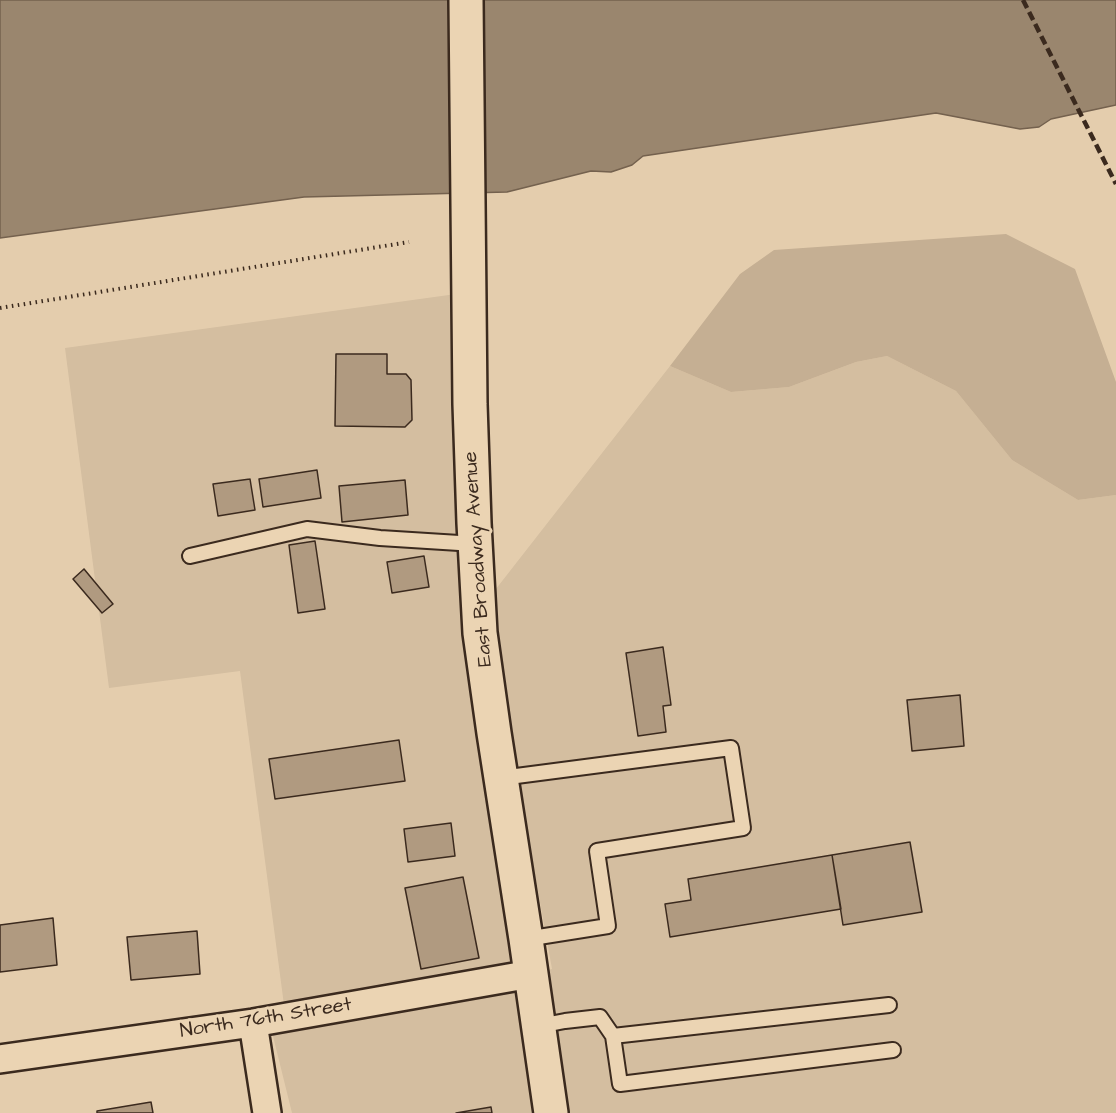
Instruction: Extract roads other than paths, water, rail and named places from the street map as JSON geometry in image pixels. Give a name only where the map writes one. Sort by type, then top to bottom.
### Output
[{"type":"main road","name":"East Broadway Avenue","points":[[466,0],[470,404],[480,633],[551,1113]]},
{"type":"street","name":"North 76th Street","points":[[0,1059],[253,1023],[531,974]]},
{"type":"street","points":[[253,1023],[267,1113]]},
{"type":"lane","points":[[190,556],[307,529],[380,538],[475,544]]},
{"type":"lane","points":[[501,778],[731,748],[743,828],[597,851],[608,926],[526,939]]},
{"type":"lane","points":[[613,1036],[889,1005]]},
{"type":"lane","points":[[539,1026],[600,1017],[613,1036],[620,1084],[894,1050]]},
{"type":"railway","points":[[1023,0],[1116,184]]}]
